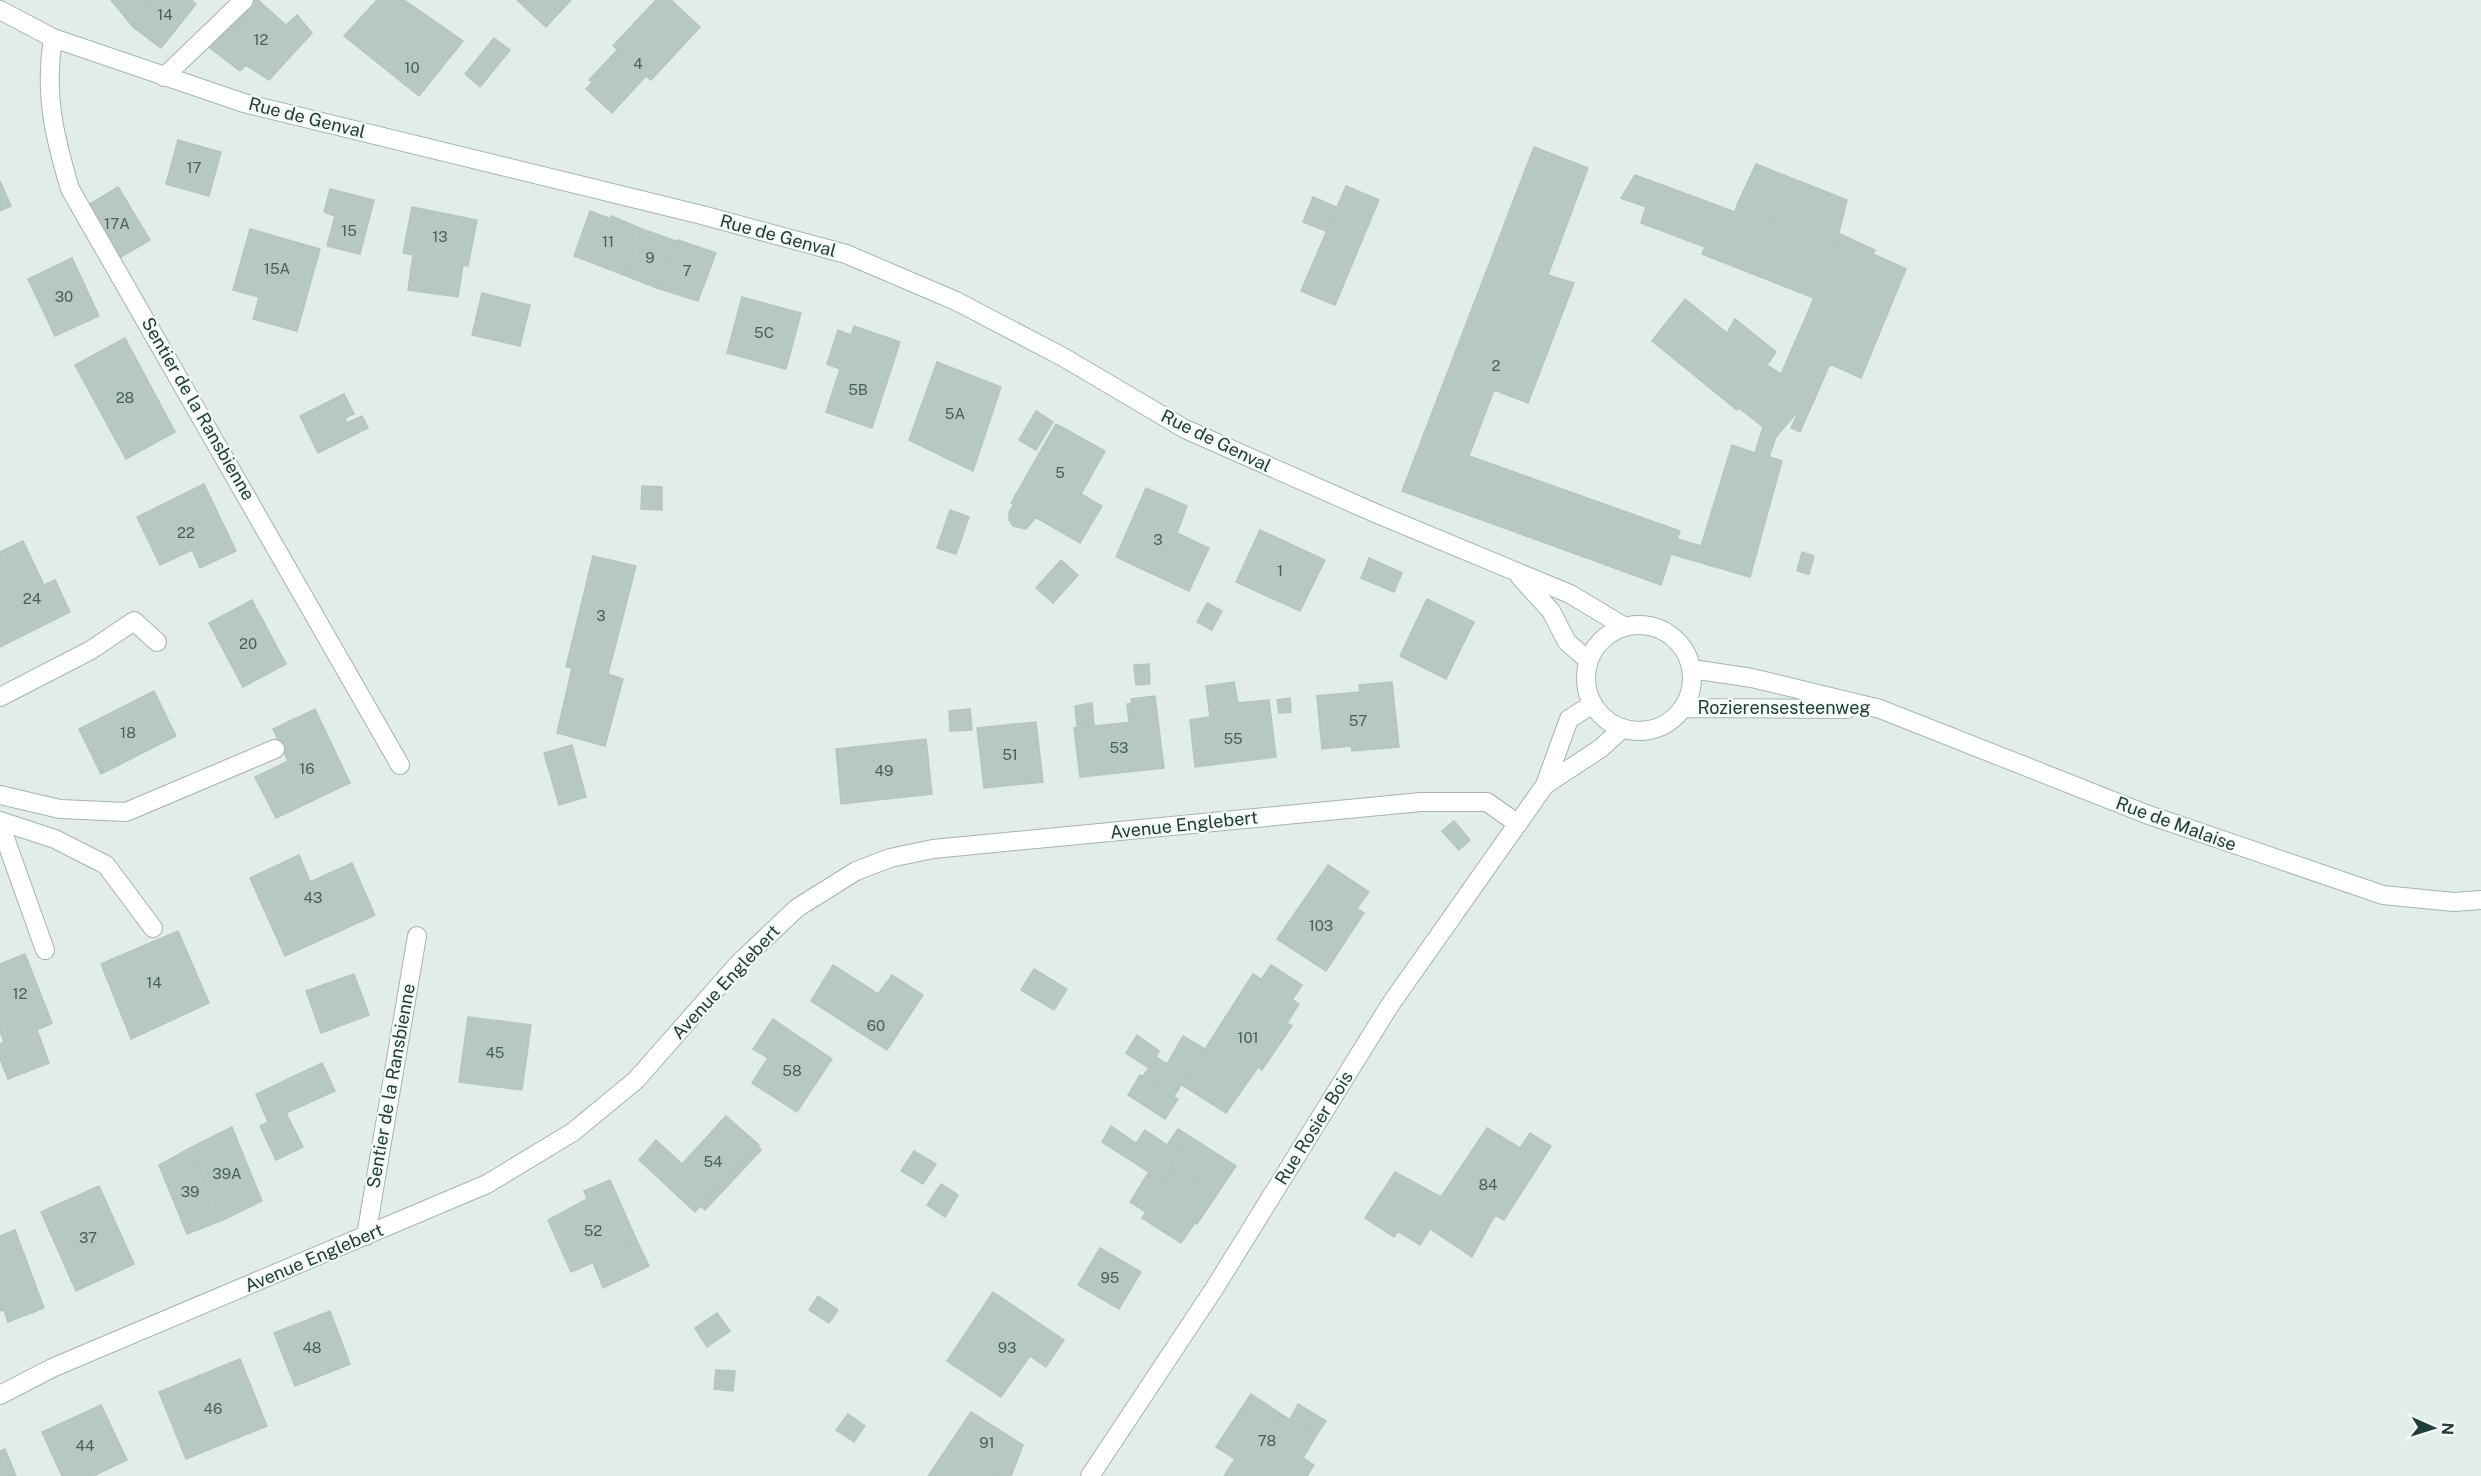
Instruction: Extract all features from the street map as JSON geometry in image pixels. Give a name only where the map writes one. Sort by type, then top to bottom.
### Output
[{"type":"street","points":[[164,77],[244,0]]},
{"type":"street","name":"Rue de Genval","points":[[0,10],[53,38],[244,103],[702,215],[846,254],[975,311],[1064,357],[1185,429],[1375,513],[1570,594],[1625,627],[1643,625],[1660,629],[1675,638],[1686,652],[1692,669]]},
{"type":"street","name":"Sentier de la Ransbienne","points":[[53,38],[48,66],[51,118],[70,189],[400,765]]},
{"type":"street","name":"Rue de Genval","points":[[1515,571],[1551,611],[1567,642],[1589,661]]},
{"type":"street","points":[[0,697],[91,650],[136,613],[157,642]]},
{"type":"street","points":[[1625,627],[1603,639],[1589,661],[1586,683],[1593,704],[1605,719],[1623,729],[1640,731],[1656,729],[1672,720],[1684,708],[1691,689],[1692,669]]},
{"type":"street","name":"Rozierensesteenweg","points":[[1692,669],[1752,678],[1880,709]]},
{"type":"street","name":"Rue Rosier Bois","points":[[1090,1476],[1214,1289],[1390,1005],[1545,785],[1569,719],[1593,704]]},
{"type":"street","name":"Rozierensesteenweg","points":[[1684,708],[1880,709]]},
{"type":"street","name":"Rue de Malaise","points":[[1880,709],[2146,814],[2383,895],[2454,902],[2481,900]]},
{"type":"street","name":"Rue Rosier Bois","points":[[1545,785],[1601,748],[1623,729]]},
{"type":"street","points":[[0,795],[60,809],[126,812],[275,749]]},
{"type":"street","name":"Avenue Englebert","points":[[0,1395],[52,1368],[487,1184],[573,1132],[636,1080],[739,963],[797,908],[856,871],[890,858],[933,849],[1421,802],[1487,802],[1518,824]]},
{"type":"street","points":[[0,823],[55,839],[106,866],[153,928]]},
{"type":"street","points":[[0,823],[45,950]]},
{"type":"street","name":"Sentier de la Ransbienne","points":[[366,1236],[417,936]]},
{"type":"building","points":[[111,0],[156,0],[133,27]]},
{"type":"building","points":[[156,0],[191,0],[196,4],[161,48],[133,27]]},
{"type":"building","points":[[255,0],[258,0],[286,25],[297,15],[312,33],[269,80],[246,65],[240,71],[210,48]]},
{"type":"building","points":[[377,0],[404,0],[463,41],[419,96],[344,36]]},
{"type":"building","points":[[517,0],[571,0],[546,27]]},
{"type":"building","points":[[656,0],[671,0],[700,27],[651,80],[646,76],[612,113],[586,89],[621,52],[613,46]]},
{"type":"building","points":[[494,38],[510,50],[480,87],[465,74]]},
{"type":"building","points":[[618,49],[621,52],[592,82],[589,80]]},
{"type":"building","points":[[178,140],[221,152],[209,196],[166,184]]},
{"type":"building","points":[[1534,147],[1588,168],[1548,275],[1574,283],[1528,403],[1494,390],[1469,456],[1680,531],[1677,539],[1701,546],[1732,445],[1755,453],[1763,427],[1739,408],[1737,410],[1652,341],[1685,299],[1727,333],[1735,319],[1776,352],[1767,365],[1781,374],[1814,298],[1702,254],[1705,247],[1641,223],[1646,207],[1621,198],[1635,175],[1735,212],[1737,205],[1836,245],[1840,234],[1875,250],[1873,254],[1906,269],[1861,378],[1830,364],[1800,432],[1791,428],[1800,409],[1776,437],[1769,457],[1782,461],[1750,577],[1671,554],[1661,585],[1402,491]]},
{"type":"building","points":[[1756,164],[1847,200],[1836,245],[1737,205]]},
{"type":"building","points":[[0,181],[11,206],[0,211]]},
{"type":"building","points":[[1346,186],[1379,200],[1335,305],[1301,291]]},
{"type":"building","points":[[118,187],[150,240],[116,260],[85,207]]},
{"type":"building","points":[[330,189],[374,200],[360,254],[327,246],[335,216],[324,212]]},
{"type":"building","points":[[1313,197],[1336,207],[1326,231],[1303,222]]},
{"type":"building","points":[[412,207],[477,220],[468,266],[463,265],[458,297],[408,290],[413,255],[403,253]]},
{"type":"building","points":[[590,211],[611,219],[611,216],[642,229],[624,275],[574,256]]},
{"type":"building","points":[[250,229],[320,249],[297,331],[253,319],[259,297],[233,290]]},
{"type":"building","points":[[642,229],[676,241],[657,288],[624,275]]},
{"type":"building","points":[[678,240],[716,253],[698,301],[657,288]]},
{"type":"building","points":[[72,258],[99,316],[55,336],[28,279]]},
{"type":"building","points":[[482,293],[530,305],[520,346],[472,335]]},
{"type":"building","points":[[742,297],[801,313],[786,369],[727,353]]},
{"type":"building","points":[[854,326],[900,342],[872,428],[826,412],[840,369],[827,364],[838,330],[851,335]]},
{"type":"building","points":[[125,338],[175,432],[126,459],[75,365]]},
{"type":"building","points":[[937,362],[1001,387],[973,471],[909,440]]},
{"type":"building","points":[[344,394],[354,414],[345,418],[347,423],[362,416],[368,428],[318,453],[300,416]]},
{"type":"building","points":[[1036,411],[1053,422],[1036,450],[1019,440]]},
{"type":"building","points":[[1056,424],[1105,451],[1081,494],[1102,506],[1080,543],[1011,503]]},
{"type":"building","points":[[204,484],[236,551],[200,568],[192,550],[160,565],[137,517]]},
{"type":"building","points":[[642,486],[662,487],[662,510],[641,509]]},
{"type":"building","points":[[1146,488],[1187,506],[1177,533],[1209,548],[1189,591],[1116,557]]},
{"type":"building","points":[[1014,504],[1036,517],[1026,529],[1013,526],[1009,520],[1009,512]]},
{"type":"building","points":[[950,510],[969,517],[956,554],[937,548]]},
{"type":"building","points":[[1260,530],[1325,560],[1300,611],[1236,582]]},
{"type":"building","points":[[23,541],[44,585],[55,580],[70,612],[0,647],[0,552]]},
{"type":"building","points":[[1802,552],[1814,556],[1809,574],[1797,571]]},
{"type":"building","points":[[593,556],[636,566],[608,674],[623,679],[605,746],[557,733],[572,668],[566,667]]},
{"type":"building","points":[[1369,558],[1402,573],[1394,592],[1361,578]]},
{"type":"building","points":[[1061,560],[1078,575],[1053,603],[1036,588]]},
{"type":"building","points":[[1427,599],[1474,622],[1446,679],[1400,656]]},
{"type":"building","points":[[252,600],[286,664],[243,687],[209,623]]},
{"type":"building","points":[[1207,603],[1222,611],[1212,630],[1197,622]]},
{"type":"building","points":[[1149,664],[1150,684],[1136,685],[1134,665]]},
{"type":"building","points":[[1234,682],[1238,703],[1269,700],[1276,757],[1195,767],[1190,720],[1210,717],[1206,686]]},
{"type":"building","points":[[1392,682],[1399,747],[1352,751],[1351,746],[1322,749],[1317,696],[1360,692],[1359,685]]},
{"type":"building","points":[[154,691],[176,736],[101,774],[79,729]]},
{"type":"building","points":[[1155,696],[1164,768],[1080,777],[1074,728],[1134,722],[1131,699]]},
{"type":"building","points":[[1290,698],[1291,712],[1279,713],[1277,700]]},
{"type":"building","points":[[1092,703],[1094,725],[1077,727],[1075,706]]},
{"type":"building","points":[[1132,703],[1134,722],[1129,722],[1127,704]]},
{"type":"building","points":[[315,709],[350,783],[276,818],[255,777],[288,761],[273,729]]},
{"type":"building","points":[[970,709],[972,730],[950,731],[949,711]]},
{"type":"building","points":[[1036,722],[1043,782],[984,788],[977,728]]},
{"type":"building","points":[[926,739],[932,794],[841,804],[836,749]]},
{"type":"building","points":[[572,745],[586,797],[559,805],[544,753]]},
{"type":"building","points":[[1454,821],[1470,840],[1459,850],[1442,831]]},
{"type":"building","points":[[299,855],[310,882],[352,863],[375,915],[285,956],[250,878]]},
{"type":"building","points":[[1328,865],[1369,892],[1357,908],[1317,881]]},
{"type":"building","points":[[1317,881],[1364,913],[1326,971],[1277,939]]},
{"type":"building","points":[[178,931],[209,1003],[131,1039],[101,964]]},
{"type":"building","points":[[25,954],[52,1023],[37,1030],[49,1063],[8,1079],[0,1059],[0,1044],[4,1042],[0,1031],[0,964]]},
{"type":"building","points":[[833,965],[878,994],[892,975],[923,995],[887,1050],[811,1001]]},
{"type":"building","points":[[1271,965],[1302,985],[1292,1000],[1261,980]]},
{"type":"building","points":[[1034,969],[1067,989],[1054,1010],[1021,990]]},
{"type":"building","points":[[354,974],[369,1015],[321,1033],[306,991]]},
{"type":"building","points":[[1253,974],[1299,1004],[1287,1023],[1292,1026],[1262,1070],[1258,1067],[1226,1113],[1182,1085]]},
{"type":"building","points":[[468,1017],[531,1025],[522,1090],[459,1082]]},
{"type":"building","points":[[773,1019],[832,1059],[797,1112],[752,1083],[768,1058],[753,1049]]},
{"type":"building","points":[[1137,1035],[1159,1051],[1156,1057],[1167,1064],[1183,1036],[1205,1049],[1174,1096],[1143,1076],[1149,1068],[1126,1053]]},
{"type":"building","points":[[322,1063],[335,1091],[286,1113],[303,1147],[276,1160],[260,1126],[268,1122],[256,1094]]},
{"type":"building","points":[[1140,1075],[1178,1099],[1165,1119],[1128,1095]]},
{"type":"building","points":[[726,1116],[758,1144],[695,1212],[639,1160],[656,1140],[682,1164]]},
{"type":"building","points":[[1111,1126],[1172,1168],[1154,1196],[1195,1223],[1181,1243],[1142,1218],[1146,1212],[1130,1202],[1149,1172],[1102,1142]]},
{"type":"building","points":[[232,1127],[262,1201],[223,1220],[190,1148]]},
{"type":"building","points":[[1487,1128],[1520,1148],[1530,1133],[1551,1146],[1504,1220],[1495,1215],[1472,1257],[1430,1229],[1420,1245],[1398,1231],[1394,1237],[1365,1218],[1395,1172],[1441,1197]]},
{"type":"building","points":[[1178,1129],[1189,1136],[1169,1166],[1136,1143],[1145,1130],[1167,1145]]},
{"type":"building","points":[[1189,1136],[1236,1166],[1216,1196],[1169,1166]]},
{"type":"building","points":[[758,1144],[761,1150],[705,1210],[700,1206]]},
{"type":"building","points":[[190,1148],[223,1220],[187,1234],[159,1165]]},
{"type":"building","points":[[914,1151],[936,1164],[923,1184],[901,1171]]},
{"type":"building","points":[[1172,1168],[1216,1196],[1197,1224],[1154,1196]]},
{"type":"building","points":[[610,1180],[638,1243],[571,1272],[548,1220],[587,1199],[584,1191]]},
{"type":"building","points":[[941,1184],[958,1195],[945,1217],[927,1205]]},
{"type":"building","points":[[99,1186],[134,1264],[76,1291],[41,1212]]},
{"type":"building","points":[[15,1230],[44,1308],[8,1322],[4,1310],[0,1311],[0,1236]]},
{"type":"building","points":[[638,1243],[649,1266],[603,1288],[593,1262]]},
{"type":"building","points":[[1100,1248],[1141,1272],[1119,1309],[1078,1285]]},
{"type":"building","points":[[993,1292],[1064,1340],[1046,1367],[1030,1356],[1001,1397],[947,1361]]},
{"type":"building","points":[[818,1296],[838,1310],[829,1323],[809,1310]]},
{"type":"building","points":[[330,1311],[350,1364],[295,1386],[274,1333]]},
{"type":"building","points":[[717,1313],[730,1331],[707,1347],[695,1328]]},
{"type":"building","points":[[240,1359],[267,1426],[186,1459],[159,1392]]},
{"type":"building","points":[[716,1370],[735,1371],[733,1391],[714,1389]]},
{"type":"building","points":[[1251,1394],[1281,1414],[1271,1429],[1241,1409]]},
{"type":"building","points":[[1298,1404],[1326,1421],[1316,1436],[1290,1419]]},
{"type":"building","points":[[101,1405],[127,1460],[93,1476],[62,1476],[42,1432]]},
{"type":"building","points":[[1241,1409],[1271,1429],[1281,1414],[1316,1436],[1303,1458],[1314,1465],[1307,1476],[1224,1476],[1235,1459],[1216,1447]]},
{"type":"building","points":[[971,1412],[1023,1445],[1011,1476],[1002,1476],[951,1442]]},
{"type":"building","points":[[848,1414],[865,1426],[854,1442],[836,1430]]},
{"type":"building","points":[[951,1442],[1002,1476],[928,1476]]},
{"type":"building","points":[[5,1449],[16,1476],[0,1476],[0,1451]]}]
